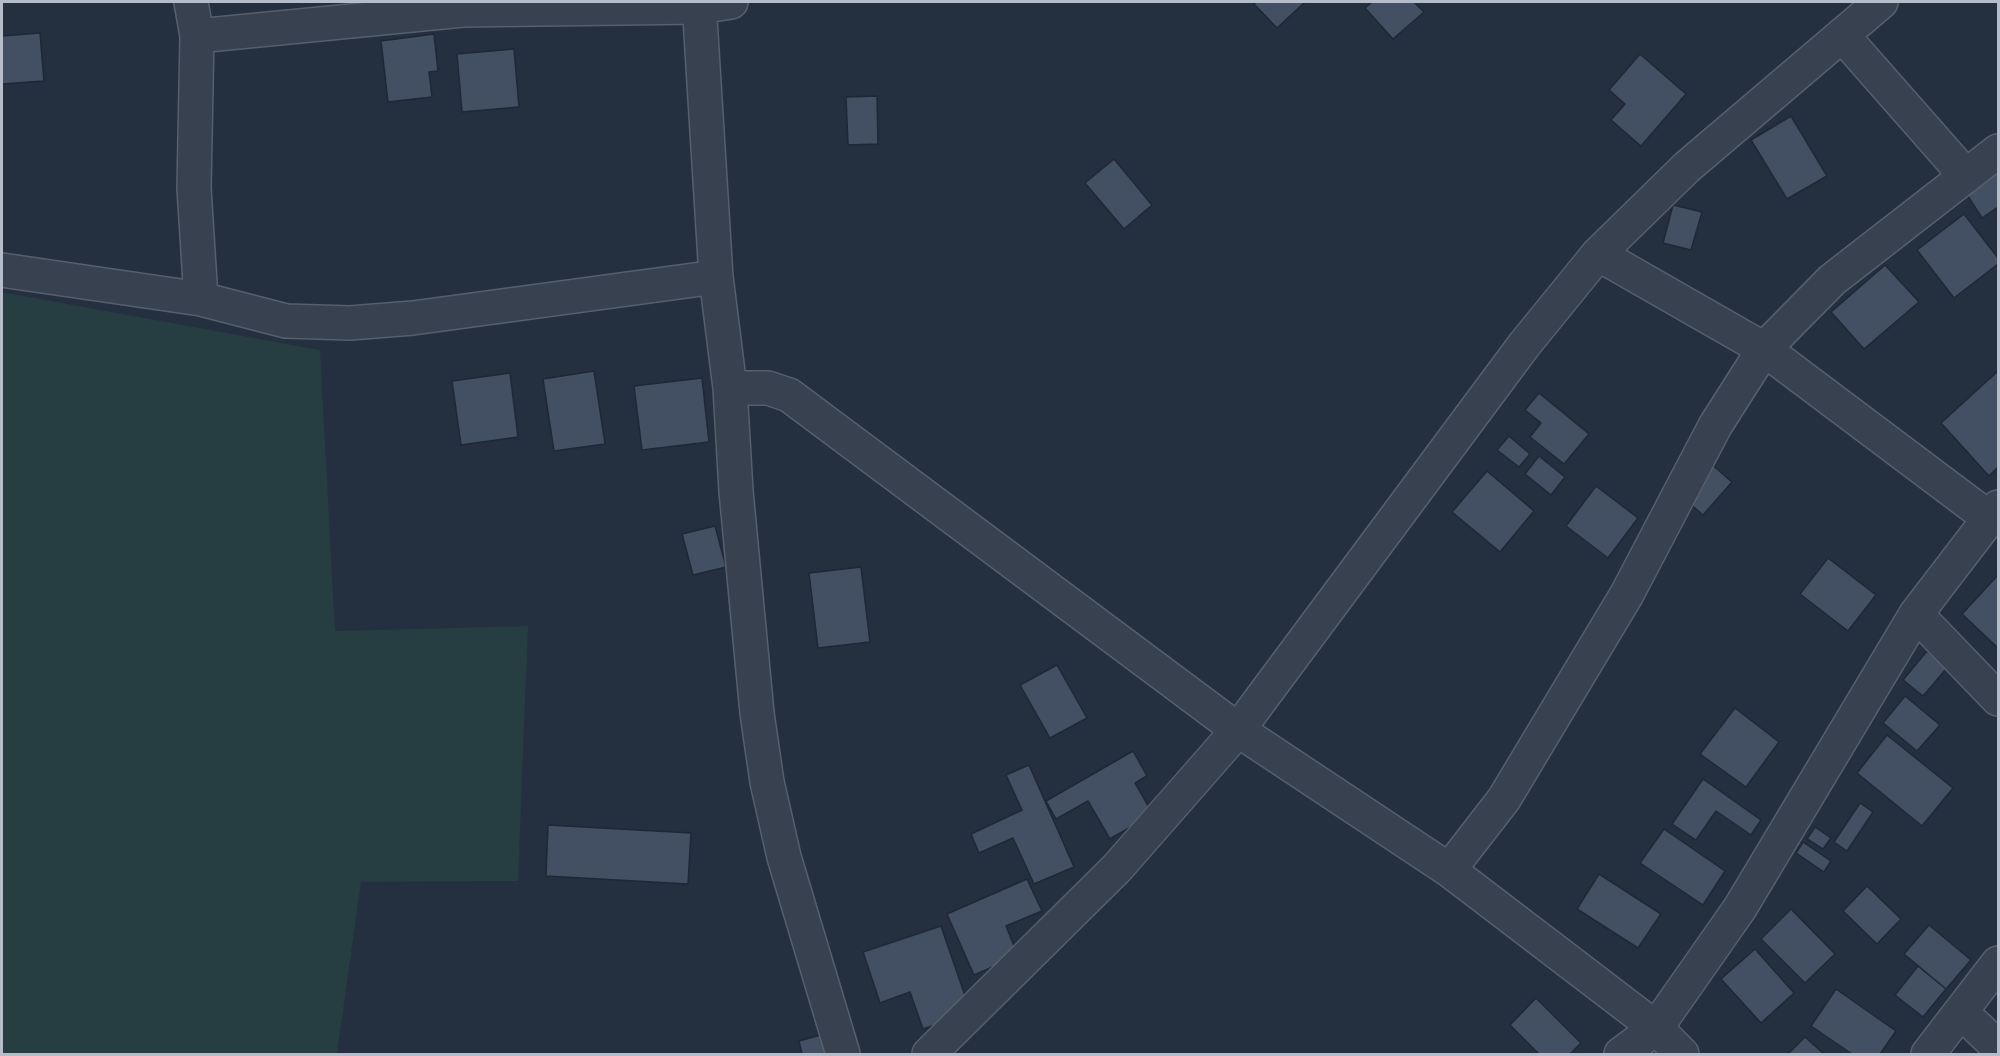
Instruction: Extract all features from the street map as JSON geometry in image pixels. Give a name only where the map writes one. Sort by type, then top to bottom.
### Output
[{"type":"street","points":[[191,2],[197,36],[194,188],[201,299]]},
{"type":"street","points":[[929,1054],[1117,868],[1238,730],[1524,345],[1598,254],[1687,167],[1881,2]]},
{"type":"street","points":[[197,36],[462,6],[710,3],[716,278],[730,388],[736,491],[757,713],[767,782],[784,857],[843,1054]]},
{"type":"street","points":[[1842,35],[1966,176]]},
{"type":"street","points":[[1449,870],[1504,799],[1627,594],[1715,426],[1764,349],[1832,280],[1998,151]]},
{"type":"street","points":[[1598,254],[1764,349],[1994,512],[1916,614],[1740,908],[1656,1028],[1621,1054]]},
{"type":"street","points":[[2,270],[201,299],[286,321],[350,323],[413,318],[716,278]]},
{"type":"street","points":[[730,388],[768,388],[789,395],[1238,730],[1449,870],[1656,1028],[1682,1054]]},
{"type":"street","points":[[1916,614],[1998,699]]},
{"type":"street","points":[[1929,1054],[1998,963]]},
{"type":"street","points":[[1961,1012],[1998,1047]]},
{"type":"green space","points":[[2,292],[320,350],[335,631],[528,626],[518,881],[361,882],[337,1054],[2,1054]]},
{"type":"building","points":[[1256,2],[1305,2],[1277,28],[1254,4]]},
{"type":"building","points":[[1372,2],[1414,2],[1424,12],[1393,39],[1365,8]]},
{"type":"building","points":[[40,33],[44,81],[2,84],[2,36]]},
{"type":"building","points":[[434,34],[438,71],[429,72],[432,97],[388,102],[381,41]]},
{"type":"building","points":[[514,49],[519,107],[462,112],[457,54]]},
{"type":"building","points":[[1640,54],[1686,94],[1641,146],[1611,120],[1625,104],[1609,90]]},
{"type":"building","points":[[877,96],[878,144],[848,145],[846,97]]},
{"type":"building","points":[[1791,116],[1827,176],[1787,199],[1751,140]]},
{"type":"building","points":[[1114,159],[1152,205],[1124,229],[1085,183]]},
{"type":"building","points":[[1998,172],[1998,207],[1982,218],[1966,193]]},
{"type":"building","points":[[1673,205],[1702,212],[1691,250],[1663,243]]},
{"type":"building","points":[[1964,214],[1998,258],[1998,264],[1954,298],[1917,250]]},
{"type":"building","points":[[1885,265],[1919,302],[1864,349],[1831,312]]},
{"type":"building","points":[[594,371],[605,444],[554,451],[543,379]]},
{"type":"building","points":[[1998,371],[1998,467],[1989,476],[1941,423]]},
{"type":"building","points":[[510,373],[518,437],[461,445],[452,381]]},
{"type":"building","points":[[702,378],[709,442],[642,450],[634,386]]},
{"type":"building","points":[[1539,393],[1589,434],[1564,464],[1530,437],[1541,423],[1525,410]]},
{"type":"building","points":[[1509,436],[1530,454],[1519,467],[1497,450]]},
{"type":"building","points":[[1539,456],[1565,477],[1551,495],[1525,474]]},
{"type":"building","points":[[1710,463],[1732,482],[1703,515],[1681,496]]},
{"type":"building","points":[[1487,471],[1534,511],[1500,552],[1452,512]]},
{"type":"building","points":[[1596,486],[1638,518],[1608,558],[1566,526]]},
{"type":"building","points":[[715,526],[726,567],[693,575],[682,534]]},
{"type":"building","points":[[1828,558],[1876,595],[1848,631],[1800,594]]},
{"type":"building","points":[[861,567],[870,642],[818,648],[809,573]]},
{"type":"building","points":[[1998,575],[1998,648],[1962,614]]},
{"type":"building","points":[[1927,651],[1947,668],[1923,696],[1903,680]]},
{"type":"building","points":[[1057,665],[1087,718],[1050,738],[1020,685]]},
{"type":"building","points":[[1905,696],[1940,725],[1917,751],[1883,723]]},
{"type":"building","points":[[1735,708],[1779,742],[1746,787],[1700,754]]},
{"type":"building","points":[[1887,735],[1953,788],[1922,826],[1857,773]]},
{"type":"building","points":[[1133,751],[1147,776],[1135,783],[1153,814],[1110,839],[1088,801],[1056,819],[1046,801]]},
{"type":"building","points":[[1029,765],[1074,867],[1034,884],[1013,838],[979,853],[971,834],[1022,810],[1006,775]]},
{"type":"building","points":[[1703,779],[1761,820],[1751,835],[1716,811],[1696,840],[1672,824]]},
{"type":"building","points":[[1860,803],[1873,812],[1847,851],[1834,842]]},
{"type":"building","points":[[548,825],[691,833],[688,884],[546,876]]},
{"type":"building","points":[[1815,827],[1831,838],[1823,849],[1807,839]]},
{"type":"building","points":[[1664,829],[1725,871],[1703,905],[1640,863]]},
{"type":"building","points":[[1803,842],[1831,861],[1824,872],[1796,853]]},
{"type":"building","points":[[1599,874],[1661,914],[1638,948],[1577,909]]},
{"type":"building","points":[[1027,879],[1042,911],[1006,926],[1018,956],[974,975],[947,914]]},
{"type":"building","points":[[1867,886],[1901,919],[1877,944],[1843,911]]},
{"type":"building","points":[[1791,909],[1835,954],[1805,983],[1761,939]]},
{"type":"building","points":[[1929,925],[1971,960],[1946,989],[1904,954]]},
{"type":"building","points":[[941,926],[971,1013],[923,1029],[910,992],[880,1003],[863,952]]},
{"type":"building","points":[[1755,949],[1794,993],[1761,1023],[1721,979]]},
{"type":"building","points":[[1918,966],[1946,989],[1923,1017],[1895,995]]},
{"type":"building","points":[[1836,989],[1896,1031],[1880,1054],[1852,1054],[1811,1026]]},
{"type":"building","points":[[1536,998],[1581,1043],[1570,1054],[1539,1054],[1510,1025]]},
{"type":"building","points":[[828,1033],[834,1054],[802,1054],[799,1041]]},
{"type":"building","points":[[1805,1037],[1824,1054],[1788,1054]]}]
